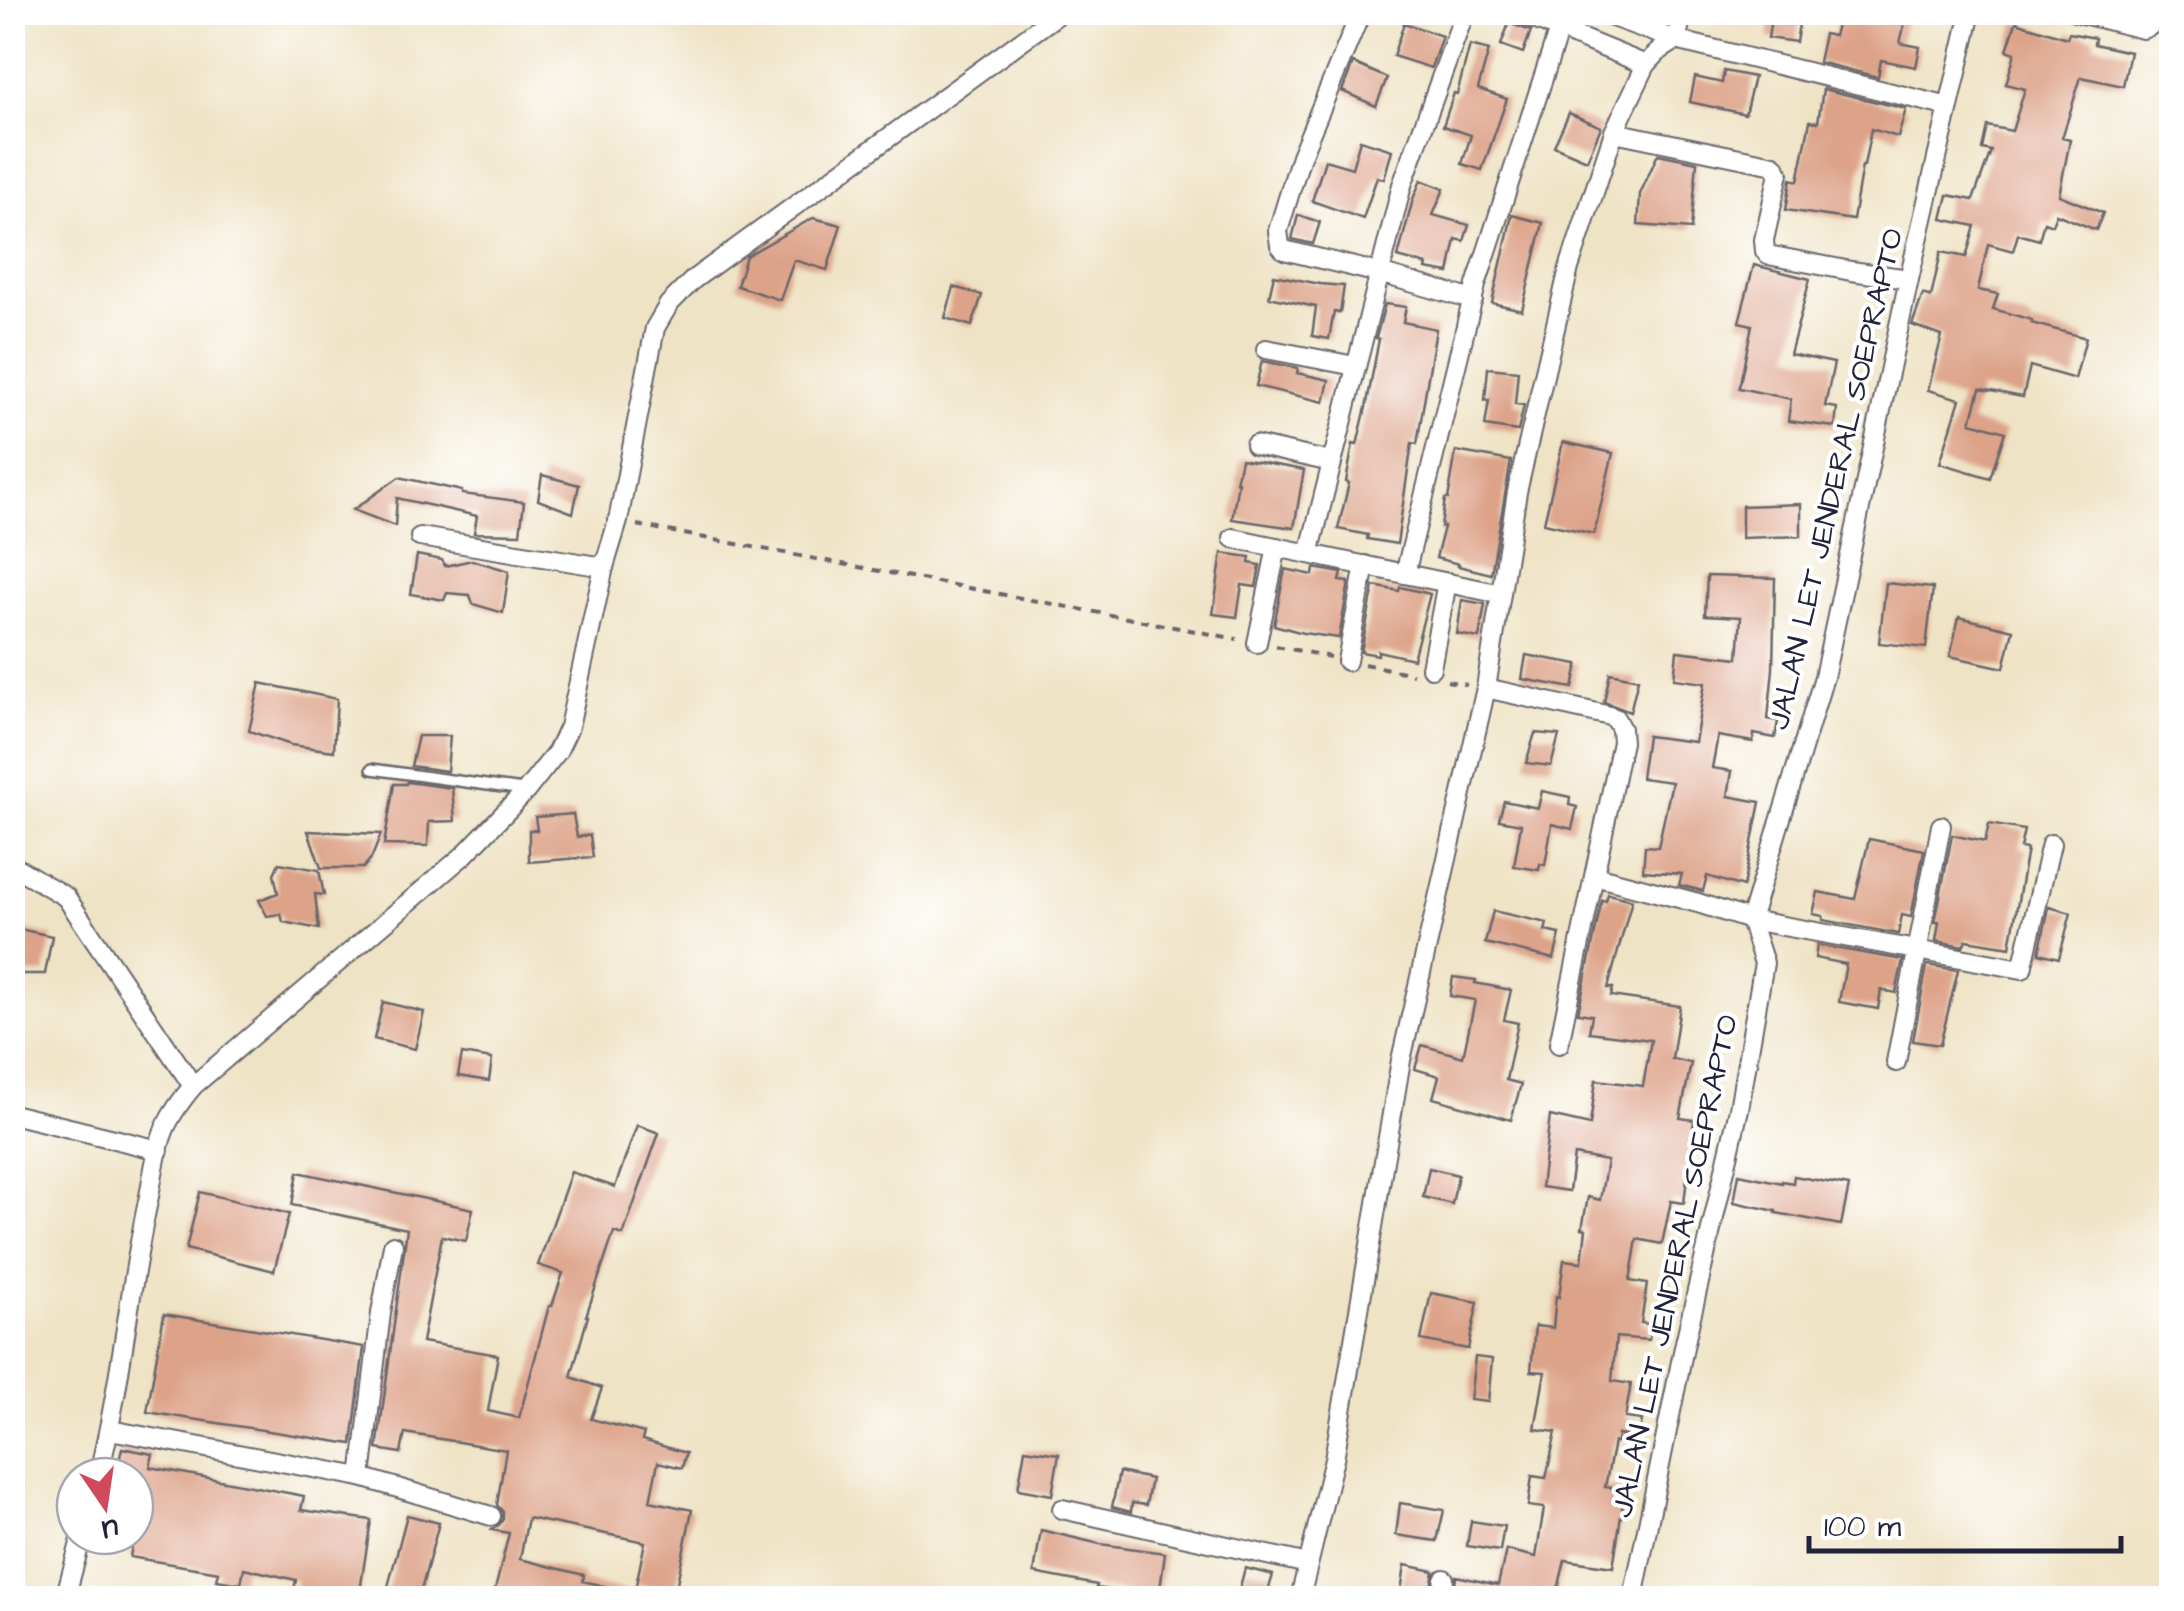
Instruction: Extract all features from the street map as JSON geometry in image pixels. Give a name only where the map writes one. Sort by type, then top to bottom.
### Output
[{"type":"street","points":[[103,1456],[158,1150],[178,1105],[193,1086],[464,855],[526,791],[557,752],[570,727],[618,521],[656,328],[669,304],[694,279],[1061,12]]},
{"type":"street","points":[[1362,12],[1300,156],[1278,236],[1280,245],[1284,250],[1472,300]]},
{"type":"street","points":[[1309,554],[1402,185],[1466,12]]},
{"type":"street","points":[[1517,12],[1646,65]]},
{"type":"street","points":[[1598,12],[1676,40],[1949,107]]},
{"type":"street","points":[[1300,1598],[1334,1459],[1401,1060],[1486,688],[1517,492],[1569,268],[1614,132],[1646,65],[1676,40],[1683,12]]},
{"type":"street","name":"JALAN LET JENDERAL SOEPRAPTO","points":[[1632,1598],[1739,1109],[1764,964],[1750,920],[1824,677],[1971,12]]},
{"type":"street","points":[[2075,12],[2143,29],[2152,23],[2155,12]]},
{"type":"street","points":[[1405,574],[1472,300],[1559,29]]},
{"type":"street","points":[[1614,132],[1774,165],[1778,175],[1763,244],[1768,255],[1909,279]]},
{"type":"street","points":[[1266,350],[1355,366]]},
{"type":"street","points":[[1255,446],[1331,462]]},
{"type":"street","points":[[420,537],[604,568]]},
{"type":"street","points":[[1233,538],[1501,594]]},
{"type":"street","points":[[1257,643],[1278,547]]},
{"type":"street","points":[[1347,661],[1366,565]]},
{"type":"street","points":[[1427,674],[1448,582]]},
{"type":"street","points":[[1486,688],[1606,715],[1619,722],[1622,742],[1559,1044]]},
{"type":"street","points":[[1896,1062],[1941,826]]},
{"type":"street","points":[[1595,876],[1750,920],[2022,969],[2051,844]]},
{"type":"street","points":[[12,865],[66,896],[193,1086]]},
{"type":"street","points":[[12,1114],[158,1150]]},
{"type":"street","points":[[361,1478],[393,1245]]},
{"type":"street","points":[[110,1430],[361,1478],[491,1516]]},
{"type":"street","points":[[1062,1508],[1308,1564]]},
{"type":"street","points":[[65,1598],[77,1556]]},
{"type":"street","points":[[1441,1598],[1444,1579]]},
{"type":"lane","points":[[372,768],[526,791]]},
{"type":"path","points":[[618,521],[1486,688]]},
{"type":"building","points":[[1772,12],[1801,12],[1796,42],[1768,38]]},
{"type":"building","points":[[1840,12],[1883,12],[1906,18],[1900,43],[1920,47],[1916,67],[1881,60],[1878,77],[1818,62],[1824,34],[1834,36]]},
{"type":"building","points":[[2016,22],[2067,38],[2069,33],[2095,38],[2094,44],[2130,52],[2123,86],[2081,77],[2062,138],[2070,140],[2059,195],[2103,213],[2096,230],[2056,214],[2052,225],[2044,222],[2039,240],[2018,234],[2013,251],[1988,244],[1978,290],[1998,294],[1993,309],[2086,338],[2075,379],[2030,366],[2023,397],[1980,389],[1971,422],[2005,432],[1990,478],[1940,463],[1960,399],[1928,390],[1942,336],[1912,325],[1923,294],[1931,297],[1941,252],[1966,257],[1975,226],[1942,219],[1948,195],[1973,200],[1991,151],[1982,149],[1987,126],[2012,131],[2025,89],[2006,84],[2015,53],[2007,50]]},
{"type":"building","points":[[1404,23],[1442,36],[1431,68],[1393,56]]},
{"type":"building","points":[[1509,23],[1531,31],[1523,53],[1501,45]]},
{"type":"building","points":[[1470,45],[1489,50],[1478,89],[1507,99],[1482,170],[1462,164],[1471,135],[1443,126],[1454,93],[1457,94]]},
{"type":"building","points":[[1353,63],[1387,78],[1376,106],[1342,91]]},
{"type":"building","points":[[1724,71],[1754,77],[1745,114],[1690,102],[1695,77],[1722,83]]},
{"type":"building","points":[[1823,89],[1906,109],[1898,137],[1871,129],[1853,220],[1786,210],[1791,179],[1798,181],[1810,121],[1818,122]]},
{"type":"building","points":[[1569,113],[1601,127],[1587,160],[1554,146]]},
{"type":"building","points":[[1360,140],[1392,150],[1384,179],[1377,177],[1363,219],[1312,201],[1325,160],[1352,168]]},
{"type":"building","points":[[1658,154],[1697,162],[1691,229],[1638,225],[1640,194]]},
{"type":"building","points":[[1421,180],[1444,189],[1433,215],[1469,225],[1464,241],[1456,239],[1449,273],[1426,269],[1427,265],[1398,257]]},
{"type":"building","points":[[1298,215],[1320,222],[1313,244],[1292,239]]},
{"type":"building","points":[[1512,215],[1543,223],[1522,310],[1492,303]]},
{"type":"building","points":[[813,218],[841,225],[827,270],[794,260],[780,300],[737,286],[746,256]]},
{"type":"building","points":[[1754,265],[1810,279],[1790,354],[1834,363],[1825,406],[1837,408],[1835,427],[1788,421],[1791,399],[1739,388],[1752,325],[1739,322]]},
{"type":"building","points":[[1274,275],[1344,286],[1340,313],[1334,312],[1329,339],[1312,336],[1316,307],[1269,297]]},
{"type":"building","points":[[954,287],[982,295],[972,326],[945,318]]},
{"type":"building","points":[[1385,304],[1406,307],[1403,322],[1436,329],[1417,444],[1412,443],[1397,544],[1338,529]]},
{"type":"building","points":[[1262,361],[1298,368],[1297,373],[1329,380],[1324,402],[1256,386]]},
{"type":"building","points":[[1488,368],[1518,371],[1515,404],[1524,405],[1518,431],[1485,426]]},
{"type":"building","points":[[1563,442],[1613,453],[1594,534],[1544,523]]},
{"type":"building","points":[[1456,451],[1511,461],[1491,574],[1436,558]]},
{"type":"building","points":[[1241,459],[1304,470],[1294,528],[1232,519]]},
{"type":"building","points":[[542,475],[579,485],[573,513],[538,500]]},
{"type":"building","points":[[399,477],[462,494],[524,502],[520,534],[474,533],[477,516],[397,498],[395,526],[353,510]]},
{"type":"building","points":[[1801,504],[1801,536],[1742,538],[1742,506]]},
{"type":"building","points":[[1222,553],[1250,557],[1249,563],[1260,565],[1256,587],[1242,585],[1237,617],[1213,614]]},
{"type":"building","points":[[417,555],[442,560],[445,566],[472,560],[509,571],[503,613],[473,604],[470,595],[447,593],[444,600],[411,594]]},
{"type":"building","points":[[1314,568],[1342,573],[1340,581],[1349,582],[1339,638],[1274,625],[1285,569],[1313,575]]},
{"type":"building","points":[[1707,576],[1775,578],[1768,719],[1778,721],[1775,738],[1754,734],[1753,742],[1718,736],[1712,768],[1732,771],[1728,796],[1760,802],[1743,887],[1707,876],[1703,891],[1679,885],[1682,874],[1643,871],[1645,846],[1658,847],[1672,782],[1641,778],[1647,736],[1695,742],[1705,683],[1674,679],[1677,651],[1738,658],[1741,617],[1705,615]]},
{"type":"building","points":[[1886,583],[1933,588],[1926,648],[1879,643]]},
{"type":"building","points":[[1374,586],[1430,594],[1413,659],[1378,651],[1378,655],[1361,652]]},
{"type":"building","points":[[1462,600],[1485,604],[1479,638],[1457,634]]},
{"type":"building","points":[[1959,617],[2013,630],[2004,668],[1950,656]]},
{"type":"building","points":[[1526,655],[1578,664],[1573,688],[1522,679]]},
{"type":"building","points":[[1610,673],[1638,679],[1630,712],[1604,702]]},
{"type":"building","points":[[260,683],[337,699],[334,751],[291,745],[249,731]]},
{"type":"building","points":[[1535,733],[1559,735],[1551,766],[1526,763]]},
{"type":"building","points":[[418,736],[450,736],[447,771],[411,766]]},
{"type":"building","points":[[394,784],[452,788],[455,821],[429,822],[428,846],[384,845]]},
{"type":"building","points":[[1542,791],[1570,797],[1569,805],[1577,807],[1572,829],[1552,824],[1545,865],[1540,864],[1539,870],[1514,866],[1521,824],[1499,820],[1504,801],[1538,808]]},
{"type":"building","points":[[573,814],[577,837],[590,835],[593,857],[529,862],[529,830],[537,830],[535,817]]},
{"type":"building","points":[[1989,824],[2024,830],[2020,848],[2027,849],[2010,947],[1966,940],[1963,946],[1936,941],[1939,922],[1935,922],[1952,835],[1985,842]]},
{"type":"building","points":[[308,831],[381,834],[363,868],[321,868]]},
{"type":"building","points":[[1869,839],[1924,850],[1911,917],[1902,915],[1898,934],[1823,920],[1823,916],[1813,914],[1818,892],[1855,899]]},
{"type":"building","points":[[279,863],[319,870],[324,895],[315,894],[319,929],[283,922],[281,914],[267,916],[259,900],[278,893],[274,874]]},
{"type":"building","points":[[1608,894],[1632,900],[1608,988],[1613,988],[1611,996],[1680,1006],[1672,1059],[1691,1063],[1680,1118],[1694,1120],[1684,1203],[1671,1201],[1662,1244],[1637,1239],[1630,1281],[1647,1284],[1641,1323],[1650,1324],[1649,1340],[1616,1337],[1612,1381],[1631,1384],[1625,1418],[1642,1420],[1639,1438],[1618,1435],[1614,1442],[1605,1487],[1625,1490],[1613,1567],[1565,1560],[1556,1598],[1454,1598],[1456,1576],[1498,1585],[1506,1550],[1536,1557],[1544,1508],[1528,1506],[1532,1476],[1546,1478],[1556,1432],[1535,1429],[1545,1372],[1531,1371],[1535,1326],[1553,1328],[1564,1260],[1582,1262],[1586,1229],[1582,1228],[1588,1197],[1600,1200],[1607,1161],[1574,1155],[1569,1191],[1541,1187],[1550,1116],[1590,1125],[1596,1080],[1643,1086],[1651,1040],[1589,1032],[1592,1015],[1578,1013],[1602,900],[1606,901]]},
{"type":"building","points":[[2049,907],[2071,913],[2059,958],[2039,953]]},
{"type":"building","points":[[1493,911],[1547,923],[1545,931],[1560,934],[1554,959],[1485,943]]},
{"type":"building","points":[[19,929],[52,936],[45,974],[20,974],[12,962],[12,943]]},
{"type":"building","points":[[1817,945],[1903,960],[1896,993],[1881,990],[1878,1009],[1839,1002],[1846,964],[1815,958]]},
{"type":"building","points":[[1927,965],[1958,970],[1940,1045],[1913,1041]]},
{"type":"building","points":[[1453,977],[1511,990],[1504,1020],[1518,1023],[1506,1080],[1521,1084],[1511,1120],[1433,1098],[1439,1076],[1415,1069],[1422,1045],[1463,1057],[1475,1000],[1450,996]]},
{"type":"building","points":[[383,1002],[424,1012],[415,1049],[374,1039]]},
{"type":"building","points":[[462,1054],[492,1059],[489,1081],[458,1076]]},
{"type":"building","points":[[637,1125],[659,1133],[623,1235],[614,1232],[571,1377],[602,1388],[591,1419],[644,1433],[642,1440],[686,1453],[682,1468],[658,1462],[650,1501],[692,1510],[675,1593],[636,1585],[645,1542],[528,1518],[520,1559],[584,1575],[583,1581],[630,1592],[629,1598],[493,1598],[509,1533],[492,1530],[503,1519],[497,1505],[506,1450],[405,1433],[401,1453],[377,1449],[407,1229],[292,1205],[298,1172],[473,1209],[466,1241],[442,1236],[422,1342],[498,1355],[488,1411],[519,1418],[549,1306],[563,1273],[538,1265],[571,1172],[615,1187]]},
{"type":"building","points":[[1429,1168],[1458,1175],[1452,1204],[1423,1197]]},
{"type":"building","points":[[1739,1174],[1782,1183],[1793,1183],[1794,1176],[1849,1186],[1841,1225],[1734,1202]]},
{"type":"building","points":[[200,1192],[289,1214],[274,1271],[186,1249]]},
{"type":"building","points":[[1431,1293],[1478,1302],[1468,1349],[1421,1340]]},
{"type":"building","points":[[164,1314],[364,1347],[352,1444],[147,1412]]},
{"type":"building","points":[[1475,1357],[1492,1359],[1488,1402],[1470,1400]]},
{"type":"building","points":[[122,1448],[153,1454],[153,1456],[120,1456]]},
{"type":"building","points":[[1025,1449],[1059,1454],[1052,1495],[1018,1489]]},
{"type":"building","points":[[155,1468],[304,1496],[301,1510],[371,1520],[359,1598],[293,1594],[296,1580],[244,1568],[241,1584],[217,1580],[219,1572],[130,1557],[155,1556]]},
{"type":"building","points":[[1119,1472],[1151,1479],[1146,1505],[1132,1503],[1131,1512],[1112,1507]]},
{"type":"building","points":[[1400,1503],[1444,1510],[1437,1541],[1396,1535]]},
{"type":"building","points":[[407,1515],[439,1523],[419,1598],[385,1598]]},
{"type":"building","points":[[1471,1521],[1504,1526],[1500,1551],[1467,1546]]},
{"type":"building","points":[[1041,1530],[1100,1544],[1165,1553],[1159,1596],[1096,1588],[1097,1585],[1034,1573]]},
{"type":"building","points":[[1405,1565],[1434,1571],[1429,1598],[1400,1598]]},
{"type":"building","points":[[1245,1568],[1273,1575],[1266,1598],[1237,1598]]}]
